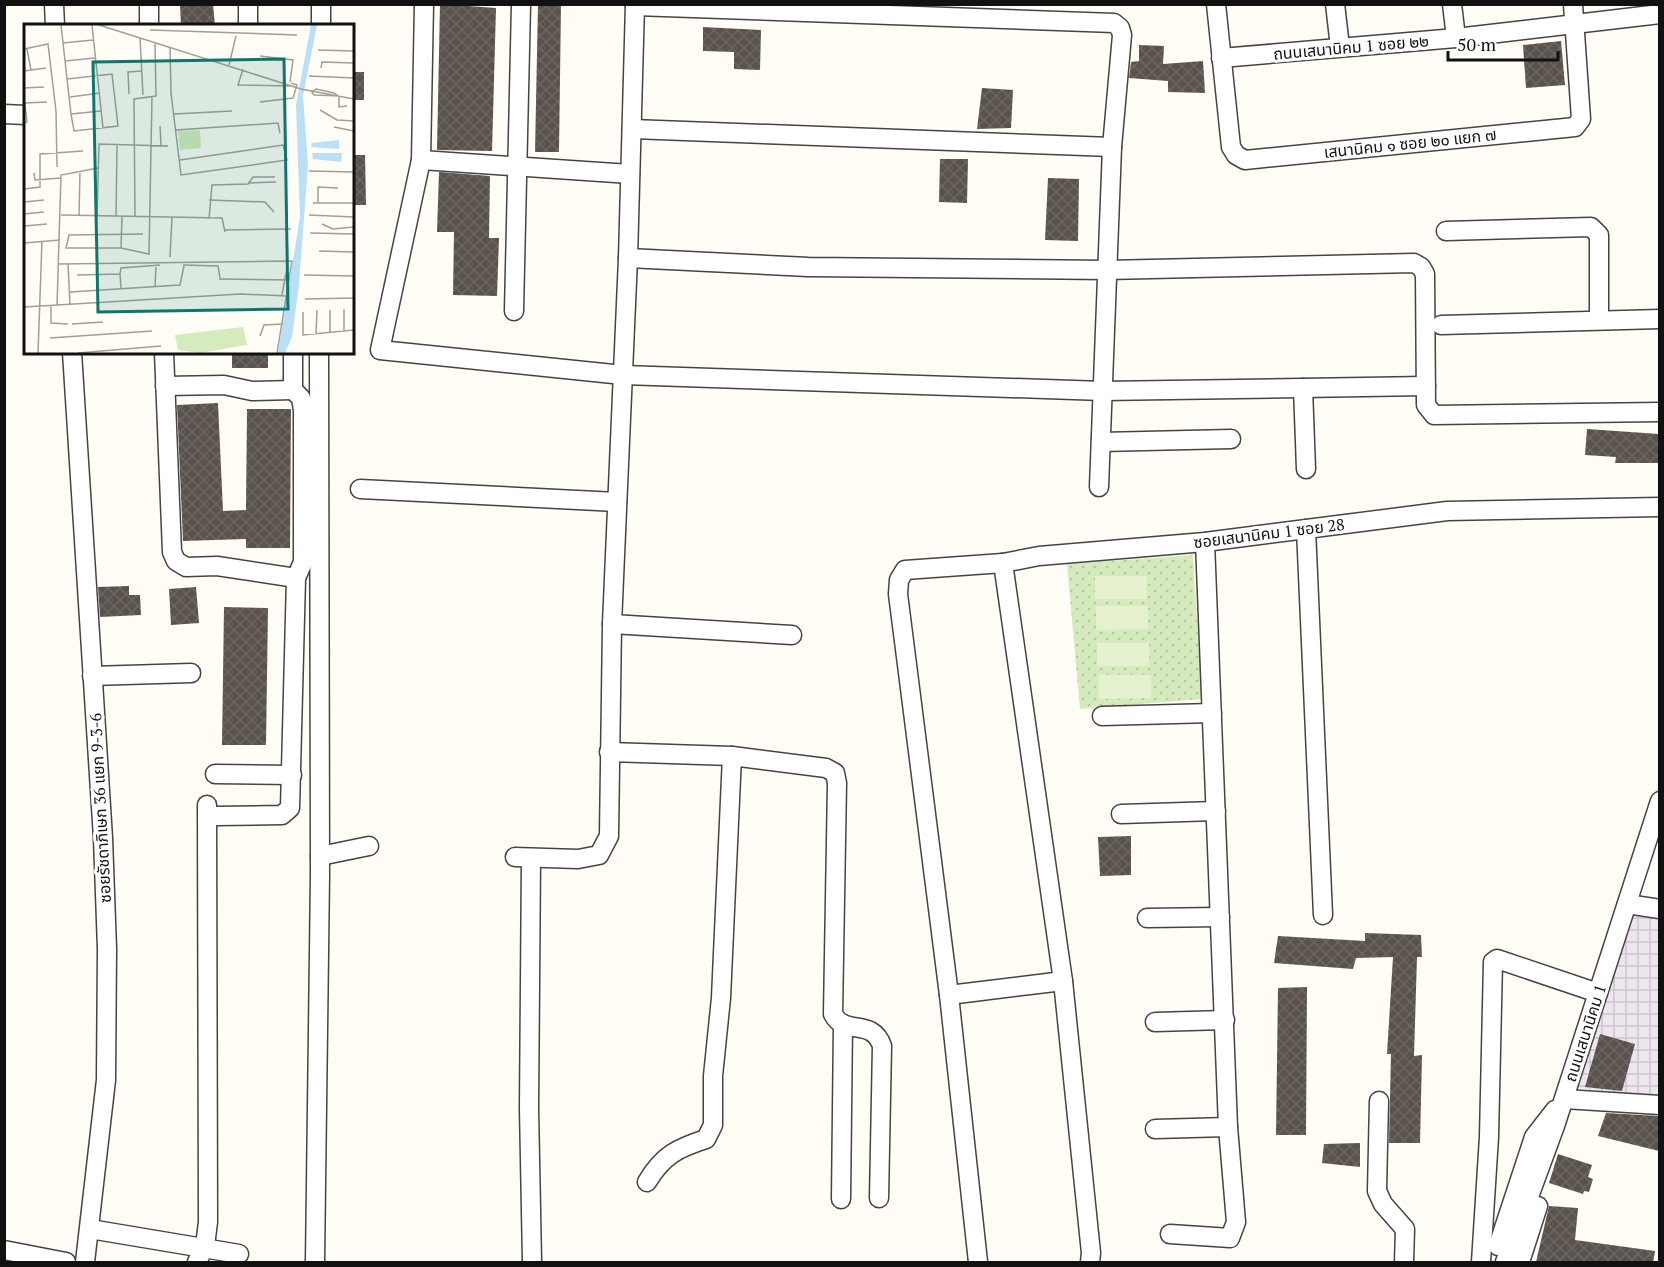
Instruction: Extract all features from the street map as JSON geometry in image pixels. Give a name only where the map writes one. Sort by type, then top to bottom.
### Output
[{"type":"street","points":[[54,4],[55,24]]},
{"type":"street","points":[[148,4],[149,24]]},
{"type":"street","points":[[248,4],[248,24]]},
{"type":"street","points":[[321,4],[321,24]]},
{"type":"street","points":[[424,4],[422,160],[380,350],[623,375],[1103,391],[1426,386]]},
{"type":"street","points":[[514,311],[521,4]]},
{"type":"street","points":[[1216,4],[1221,58]]},
{"type":"street","points":[[1335,4],[1340,47]]},
{"type":"street","points":[[1452,4],[1456,38]]},
{"type":"street","points":[[1573,4],[1575,25]]},
{"type":"street","points":[[532,1263],[523,857],[578,859],[599,855],[609,836],[612,624],[628,258],[635,5],[959,12],[1114,23],[1120,28],[1122,35],[1112,147],[1099,487]]},
{"type":"street","name":"ถนนเสนานิคม 1 ซอย ๒๒","points":[[1221,58],[1456,38],[1659,14]]},
{"type":"street","name":"เสนานิคม ๑ ซอย ๒๐ แยก ๗","points":[[1221,58],[1231,147],[1236,155],[1245,160],[1575,127],[1581,118],[1575,25]]},
{"type":"street","points":[[4,114],[24,115]]},
{"type":"street","points":[[632,129],[1112,147]]},
{"type":"street","points":[[422,160],[630,174]]},
{"type":"street","points":[[1446,231],[1592,227],[1599,235],[1599,320]]},
{"type":"street","points":[[628,258],[808,267],[1107,270],[1414,263],[1421,267],[1425,274],[1426,405],[1434,415],[1659,412]]},
{"type":"street","points":[[1441,325],[1659,319]]},
{"type":"street","name":"ซอยรัชดาภิเษก 36 แยก 9-3-6","points":[[72,354],[103,838],[107,1029],[106,1080],[85,1263]]},
{"type":"street","points":[[164,354],[172,552],[176,561],[186,567],[217,567],[296,578]]},
{"type":"street","points":[[201,1255],[208,1222],[211,810],[282,814],[290,808],[296,578],[303,562],[303,410],[301,398],[293,390],[293,354]]},
{"type":"street","points":[[315,1263],[320,856],[319,354]]},
{"type":"street","points":[[165,386],[224,385],[252,391],[293,390]]},
{"type":"street","points":[[1303,388],[1306,469]]},
{"type":"street","points":[[1101,442],[1231,439]]},
{"type":"street","points":[[360,489],[617,502]]},
{"type":"street","name":"ซอยเสนานิคม 1 ซอย 28","points":[[949,995],[898,594],[899,580],[905,570],[1003,563],[1038,556],[1205,542],[1448,511],[1659,507]]},
{"type":"street","points":[[1306,528],[1323,915]]},
{"type":"street","points":[[1170,1234],[1230,1238],[1235,1231],[1228,1127],[1205,542]]},
{"type":"street","points":[[1003,563],[1063,981],[1091,1253],[1090,1263]]},
{"type":"street","points":[[612,624],[792,635]]},
{"type":"street","points":[[92,676],[191,673]]},
{"type":"street","points":[[1102,716],[1212,713]]},
{"type":"street","points":[[609,752],[732,756],[826,768],[835,773],[837,783],[833,1014],[837,1021],[843,1024],[870,1029],[878,1036],[882,1046],[879,1198]]},
{"type":"street","points":[[647,1182],[658,1164],[680,1148],[706,1139],[713,1125],[714,1066],[721,998],[732,756]]},
{"type":"street","points":[[215,774],[292,775]]},
{"type":"street","name":"ถนนเสนานิคม 1","points":[[1505,1263],[1564,1099],[1659,801]]},
{"type":"street","points":[[1121,814],[1216,811]]},
{"type":"street","points":[[320,856],[369,846]]},
{"type":"street","points":[[1626,904],[1659,909]]},
{"type":"street","points":[[1147,918],[1220,917]]},
{"type":"street","points":[[1481,1263],[1489,1137],[1493,962],[1497,959],[1598,993]]},
{"type":"street","points":[[978,1263],[949,995],[1063,981]]},
{"type":"street","points":[[1155,1022],[1225,1020]]},
{"type":"street","points":[[841,1199],[843,1024]]},
{"type":"street","points":[[1564,1099],[1659,1105]]},
{"type":"street","points":[[1493,1263],[1534,1137],[1564,1099]]},
{"type":"street","points":[[1520,1263],[1557,1147],[1564,1099]]},
{"type":"street","points":[[1379,1101],[1377,1191],[1383,1204],[1405,1229],[1404,1263]]},
{"type":"street","points":[[1155,1129],[1228,1127]]},
{"type":"street","points":[[90,1229],[201,1255],[239,1254]]},
{"type":"street","points":[[4,1250],[66,1263]]},
{"type":"shaded area","points":[[1631,911],[1659,916],[1659,1098],[1578,1088]]},
{"type":"green space","points":[[1193,555],[1202,699],[1080,709],[1067,564]]},
{"type":"green space","points":[[1095,576],[1147,576],[1147,599],[1095,599]]},
{"type":"green space","points":[[1096,606],[1148,606],[1148,629],[1096,630]]},
{"type":"green space","points":[[1097,643],[1149,643],[1149,666],[1097,666]]},
{"type":"green space","points":[[1099,675],[1151,675],[1151,698],[1099,699]]},
{"type":"building","points":[[180,4],[213,4],[215,24],[181,24]]},
{"type":"building","points":[[440,4],[496,8],[492,151],[437,150]]},
{"type":"building","points":[[538,4],[561,4],[559,152],[535,152]]},
{"type":"building","points":[[703,27],[761,30],[760,70],[734,69],[734,52],[703,51]]},
{"type":"building","points":[[1561,41],[1565,85],[1526,88],[1523,45]]},
{"type":"building","points":[[1139,45],[1164,46],[1163,64],[1203,61],[1205,93],[1168,92],[1168,81],[1129,78],[1131,62],[1139,61]]},
{"type":"building","points":[[354,72],[364,72],[364,100],[354,100]]},
{"type":"building","points":[[982,88],[1013,90],[1011,128],[977,129]]},
{"type":"building","points":[[354,155],[365,155],[366,205],[354,205]]},
{"type":"building","points":[[940,159],[968,159],[967,203],[939,202]]},
{"type":"building","points":[[439,172],[490,176],[489,238],[499,238],[497,296],[453,295],[454,232],[437,232]]},
{"type":"building","points":[[1048,178],[1079,179],[1078,241],[1045,240]]},
{"type":"building","points":[[232,354],[268,354],[268,368],[232,368]]},
{"type":"building","points":[[218,403],[223,511],[246,510],[247,409],[291,409],[290,548],[246,548],[246,539],[183,541],[177,405]]},
{"type":"building","points":[[1587,429],[1659,434],[1659,463],[1615,463],[1616,457],[1585,455]]},
{"type":"building","points":[[129,586],[129,595],[140,595],[141,615],[100,617],[98,587]]},
{"type":"building","points":[[196,587],[199,623],[171,625],[169,589]]},
{"type":"building","points":[[224,607],[268,608],[266,745],[222,745]]},
{"type":"building","points":[[1131,836],[1131,875],[1100,876],[1098,837]]},
{"type":"building","points":[[1365,933],[1421,935],[1422,957],[1417,957],[1414,1056],[1422,1055],[1420,1143],[1389,1143],[1391,1054],[1387,1054],[1393,957],[1356,958],[1353,969],[1274,963],[1278,936],[1365,941]]},
{"type":"building","points":[[1307,987],[1306,1135],[1276,1135],[1278,988]]},
{"type":"building","points":[[1600,1034],[1635,1044],[1622,1091],[1585,1087]]},
{"type":"building","points":[[1606,1113],[1659,1116],[1659,1151],[1598,1136]]},
{"type":"building","points":[[1360,1143],[1360,1167],[1322,1163],[1324,1144]]},
{"type":"building","points":[[1558,1154],[1592,1165],[1588,1177],[1593,1179],[1589,1192],[1584,1191],[1583,1194],[1549,1183]]},
{"type":"building","points":[[1549,1206],[1578,1208],[1575,1240],[1655,1251],[1653,1263],[1536,1262]]}]
